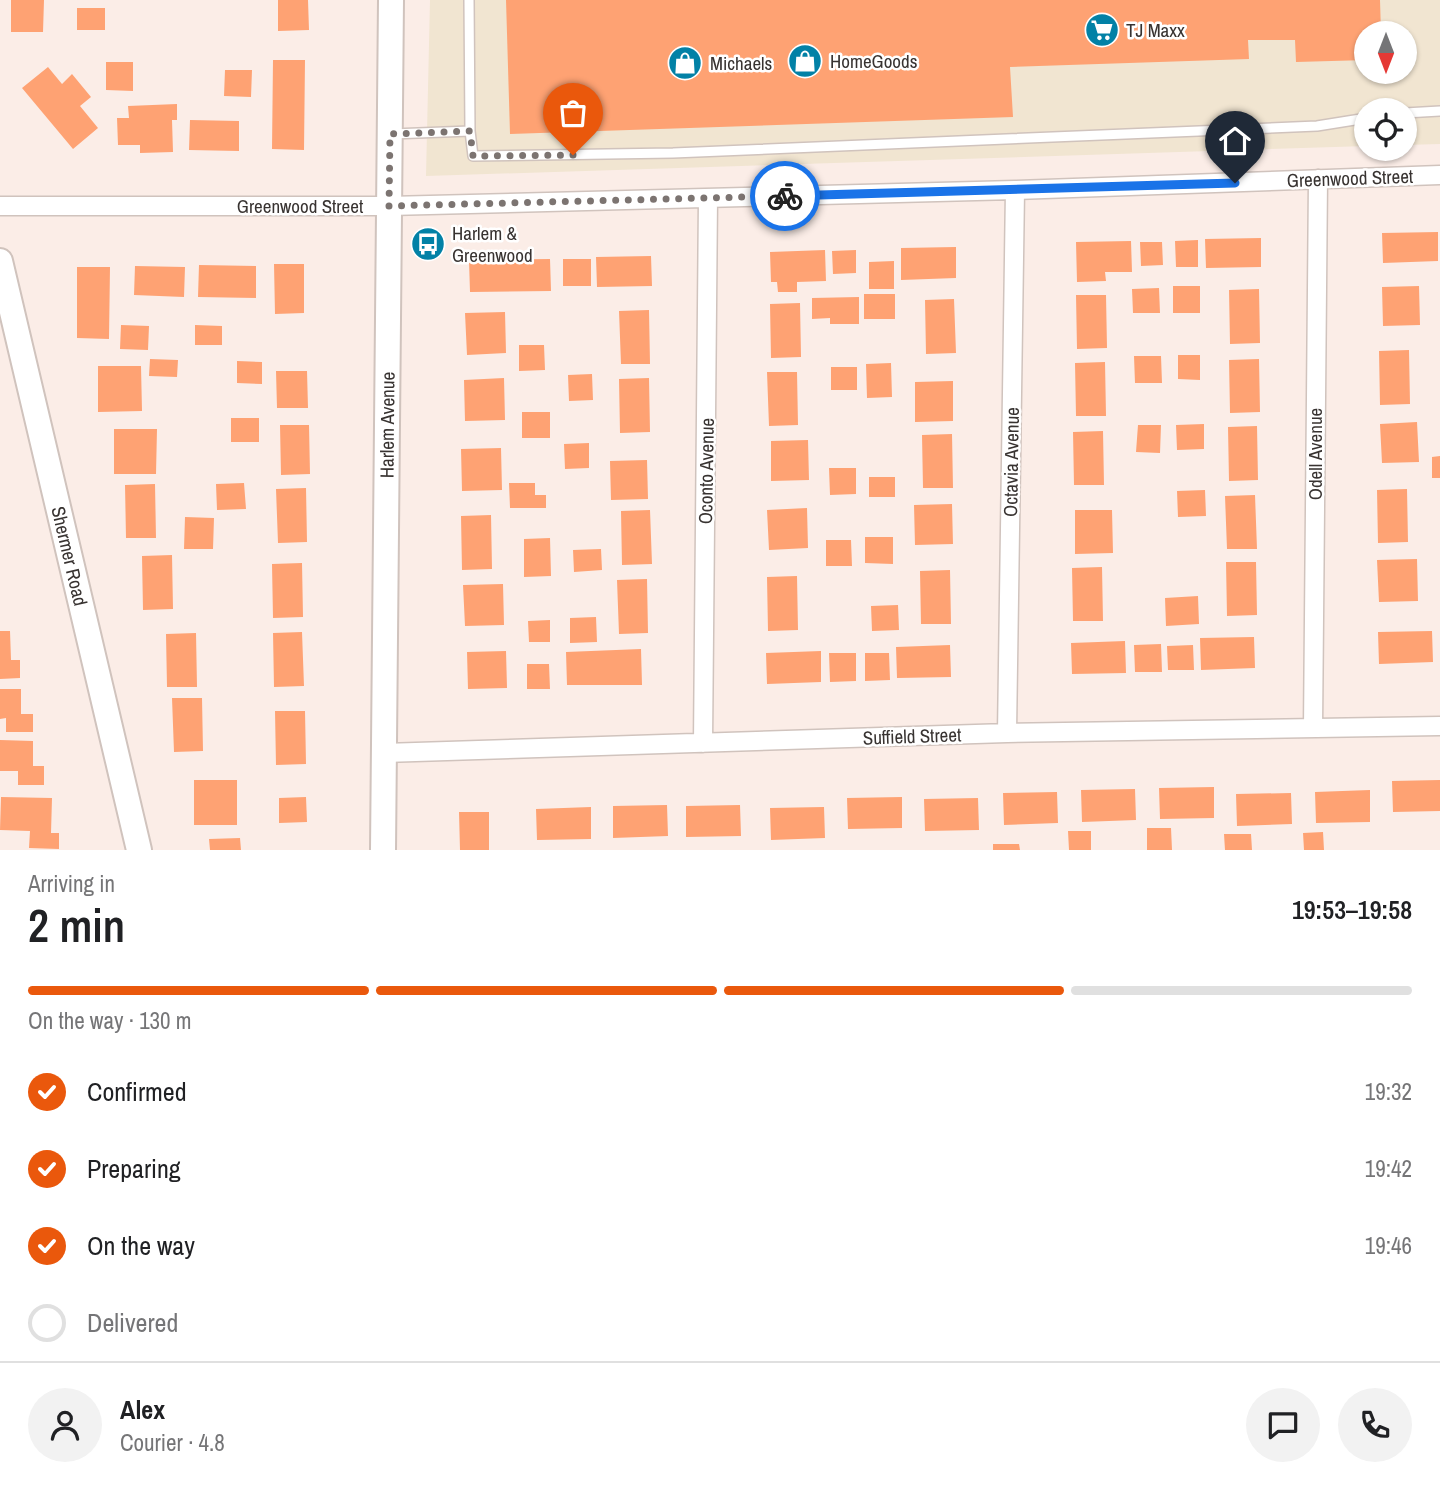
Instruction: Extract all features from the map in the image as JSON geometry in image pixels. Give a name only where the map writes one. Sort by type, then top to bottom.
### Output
[{"type":"main road","name":"Harlem Avenue","points":[[383,850],[391,0]]},
{"type":"main road","name":"Shermer Road","points":[[0,261],[139,850]]},
{"type":"street","name":"Greenwood Street","points":[[0,206],[389,206],[1015,190],[1440,175]]},
{"type":"street","name":"Odell Avenue","points":[[1313,728],[1318,180]]},
{"type":"street","name":"Octavia Avenue","points":[[1007,733],[1015,190]]},
{"type":"street","name":"Oconto Avenue","points":[[703,744],[708,198]]},
{"type":"street","name":"Suffield Street","points":[[384,753],[1007,733],[1440,726]]},
{"type":"lane","points":[[470,0],[470,131],[473,156],[673,153],[1317,126],[1354,120]]},
{"type":"lane","points":[[1417,112],[1440,111]]},
{"type":"lane","points":[[390,134],[470,131]]},
{"type":"shaded area","points":[[430,0],[1440,0],[1440,144],[1417,145],[1417,98],[1354,98],[1354,146],[426,176]]},
{"type":"building","points":[[11,0],[44,0],[43,32],[11,32]]},
{"type":"building","points":[[278,0],[308,0],[309,30],[278,31]]},
{"type":"building","points":[[506,0],[1380,0],[1381,21],[1354,21],[1354,60],[1296,62],[1295,40],[1248,40],[1249,59],[1010,67],[1013,117],[510,134]]},
{"type":"building","points":[[77,8],[105,8],[105,30],[77,30]]},
{"type":"building","points":[[273,60],[305,60],[304,150],[272,149]]},
{"type":"building","points":[[106,62],[133,62],[133,91],[106,90]]},
{"type":"building","points":[[48,67],[62,84],[72,74],[91,97],[80,106],[98,128],[73,149],[22,88]]},
{"type":"building","points":[[225,70],[252,70],[251,97],[224,96]]},
{"type":"building","points":[[177,104],[177,120],[172,120],[173,152],[140,153],[140,145],[118,145],[117,118],[129,118],[128,106]]},
{"type":"building","points":[[190,120],[239,121],[239,151],[189,150]]},
{"type":"building","points":[[1438,232],[1438,261],[1383,263],[1382,233]]},
{"type":"building","points":[[1261,238],[1261,267],[1206,268],[1205,239]]},
{"type":"building","points":[[1198,240],[1198,267],[1176,267],[1175,241]]},
{"type":"building","points":[[1131,241],[1132,272],[1105,272],[1106,281],[1077,282],[1076,242]]},
{"type":"building","points":[[1140,242],[1162,242],[1163,265],[1141,266]]},
{"type":"building","points":[[956,247],[956,278],[901,280],[901,248]]},
{"type":"building","points":[[825,250],[826,281],[797,282],[797,292],[778,292],[777,282],[771,282],[770,252]]},
{"type":"building","points":[[856,250],[856,273],[833,274],[832,251]]},
{"type":"building","points":[[651,256],[652,286],[597,287],[596,257]]},
{"type":"building","points":[[550,259],[551,291],[470,292],[469,260]]},
{"type":"building","points":[[563,259],[591,259],[591,286],[563,286]]},
{"type":"building","points":[[894,261],[894,289],[869,289],[869,262]]},
{"type":"building","points":[[274,264],[304,264],[304,313],[275,314]]},
{"type":"building","points":[[199,265],[256,266],[256,298],[198,297]]},
{"type":"building","points":[[135,266],[185,267],[184,297],[134,295]]},
{"type":"building","points":[[77,267],[110,267],[109,339],[77,338]]},
{"type":"building","points":[[1173,286],[1200,286],[1200,313],[1173,313]]},
{"type":"building","points":[[1419,286],[1420,325],[1383,326],[1382,287]]},
{"type":"building","points":[[1159,288],[1160,313],[1133,313],[1132,289]]},
{"type":"building","points":[[1259,289],[1260,343],[1230,344],[1229,290]]},
{"type":"building","points":[[864,294],[895,294],[895,319],[864,319]]},
{"type":"building","points":[[1076,295],[1106,295],[1107,348],[1077,349]]},
{"type":"building","points":[[859,297],[859,324],[830,324],[830,318],[812,319],[812,298]]},
{"type":"building","points":[[954,299],[956,353],[926,354],[925,300]]},
{"type":"building","points":[[800,303],[801,357],[771,358],[770,304]]},
{"type":"building","points":[[649,310],[650,364],[621,364],[619,311]]},
{"type":"building","points":[[505,312],[506,353],[467,355],[465,313]]},
{"type":"building","points":[[121,325],[149,326],[148,350],[120,349]]},
{"type":"building","points":[[195,325],[222,326],[222,345],[195,345]]},
{"type":"building","points":[[519,345],[544,345],[545,370],[519,371]]},
{"type":"building","points":[[1409,350],[1410,404],[1380,405],[1379,351]]},
{"type":"building","points":[[1178,355],[1200,355],[1200,380],[1178,379]]},
{"type":"building","points":[[1134,356],[1161,356],[1162,383],[1135,383]]},
{"type":"building","points":[[150,359],[178,360],[177,377],[149,376]]},
{"type":"building","points":[[1259,359],[1260,412],[1230,413],[1229,360]]},
{"type":"building","points":[[237,361],[262,362],[262,384],[237,383]]},
{"type":"building","points":[[1105,362],[1106,416],[1076,416],[1075,363]]},
{"type":"building","points":[[891,363],[892,397],[867,398],[866,364]]},
{"type":"building","points":[[98,366],[141,366],[142,411],[98,412]]},
{"type":"building","points":[[831,367],[857,367],[857,390],[831,390]]},
{"type":"building","points":[[276,371],[307,371],[308,408],[277,408]]},
{"type":"building","points":[[767,372],[797,372],[798,425],[769,426]]},
{"type":"building","points":[[592,374],[593,400],[569,401],[568,375]]},
{"type":"building","points":[[504,378],[505,420],[465,421],[464,380]]},
{"type":"building","points":[[649,378],[650,432],[620,433],[619,379]]},
{"type":"building","points":[[953,381],[953,421],[915,422],[915,382]]},
{"type":"building","points":[[522,412],[550,412],[550,438],[522,438]]},
{"type":"building","points":[[231,418],[259,418],[259,442],[231,442]]},
{"type":"building","points":[[1417,422],[1419,462],[1382,463],[1380,424]]},
{"type":"building","points":[[1204,424],[1204,449],[1177,450],[1176,425]]},
{"type":"building","points":[[280,425],[309,425],[310,474],[281,475]]},
{"type":"building","points":[[1138,425],[1161,425],[1160,453],[1136,452]]},
{"type":"building","points":[[1257,426],[1258,480],[1229,481],[1228,427]]},
{"type":"building","points":[[114,429],[157,429],[156,474],[114,474]]},
{"type":"building","points":[[1103,431],[1104,485],[1074,485],[1073,432]]},
{"type":"building","points":[[952,434],[953,488],[923,488],[922,435]]},
{"type":"building","points":[[808,440],[809,480],[771,481],[771,441]]},
{"type":"building","points":[[589,443],[589,468],[565,469],[564,444]]},
{"type":"building","points":[[501,448],[502,490],[462,491],[461,449]]},
{"type":"building","points":[[1440,456],[1440,478],[1432,478],[1432,457]]},
{"type":"building","points":[[647,460],[648,499],[611,500],[610,461]]},
{"type":"building","points":[[829,468],[856,468],[856,494],[830,495]]},
{"type":"building","points":[[869,477],[895,477],[895,497],[869,497]]},
{"type":"building","points":[[244,483],[246,509],[217,510],[216,484]]},
{"type":"building","points":[[509,483],[535,483],[535,495],[546,495],[546,508],[510,508]]},
{"type":"building","points":[[155,484],[156,538],[126,538],[125,485]]},
{"type":"building","points":[[306,488],[307,542],[278,543],[276,489]]},
{"type":"building","points":[[1407,489],[1408,542],[1378,543],[1377,490]]},
{"type":"building","points":[[1205,490],[1206,516],[1178,517],[1177,491]]},
{"type":"building","points":[[1255,495],[1257,549],[1227,549],[1225,496]]},
{"type":"building","points":[[952,504],[953,544],[915,545],[914,505]]},
{"type":"building","points":[[807,508],[808,548],[769,550],[767,510]]},
{"type":"building","points":[[650,510],[652,564],[622,565],[621,511]]},
{"type":"building","points":[[1075,510],[1112,510],[1113,553],[1075,554]]},
{"type":"building","points":[[491,515],[492,569],[462,570],[461,516]]},
{"type":"building","points":[[185,517],[214,518],[213,549],[184,549]]},
{"type":"building","points":[[865,537],[893,537],[893,564],[865,563]]},
{"type":"building","points":[[550,538],[551,576],[524,577],[524,539]]},
{"type":"building","points":[[826,540],[851,540],[852,566],[826,566]]},
{"type":"building","points":[[601,549],[602,570],[574,572],[573,550]]},
{"type":"building","points":[[172,555],[173,609],[143,610],[142,556]]},
{"type":"building","points":[[1417,559],[1418,601],[1379,602],[1377,560]]},
{"type":"building","points":[[1226,562],[1256,562],[1257,615],[1227,616]]},
{"type":"building","points":[[302,563],[303,617],[273,618],[272,564]]},
{"type":"building","points":[[1102,567],[1103,621],[1073,621],[1072,568]]},
{"type":"building","points":[[950,570],[951,624],[921,624],[920,571]]},
{"type":"building","points":[[797,576],[798,630],[768,631],[767,577]]},
{"type":"building","points":[[647,579],[648,633],[619,634],[617,580]]},
{"type":"building","points":[[503,584],[504,625],[465,626],[463,585]]},
{"type":"building","points":[[1198,596],[1199,624],[1166,626],[1165,598]]},
{"type":"building","points":[[898,605],[899,630],[872,631],[871,606]]},
{"type":"building","points":[[596,617],[597,642],[570,643],[570,618]]},
{"type":"building","points":[[550,620],[550,642],[529,642],[528,621]]},
{"type":"building","points":[[0,631],[10,631],[11,660],[20,660],[20,678],[0,679]]},
{"type":"building","points":[[1432,631],[1433,662],[1379,664],[1378,632]]},
{"type":"building","points":[[302,632],[304,686],[274,687],[273,633]]},
{"type":"building","points":[[196,633],[197,687],[167,687],[166,634]]},
{"type":"building","points":[[1254,637],[1255,668],[1201,670],[1200,638]]},
{"type":"building","points":[[1125,641],[1126,673],[1072,674],[1071,643]]},
{"type":"building","points":[[1161,644],[1162,672],[1135,672],[1134,645]]},
{"type":"building","points":[[950,645],[951,677],[897,678],[896,647]]},
{"type":"building","points":[[1193,645],[1194,670],[1168,670],[1167,646]]},
{"type":"building","points":[[641,649],[642,685],[567,685],[566,652]]},
{"type":"building","points":[[506,651],[507,688],[468,689],[467,652]]},
{"type":"building","points":[[821,651],[821,682],[767,684],[766,653]]},
{"type":"building","points":[[829,653],[856,653],[856,681],[830,682]]},
{"type":"building","points":[[865,653],[889,653],[890,680],[865,681]]},
{"type":"building","points":[[527,664],[549,664],[550,689],[527,689]]},
{"type":"building","points":[[0,689],[21,689],[21,714],[33,714],[33,732],[6,732],[6,718],[0,719]]},
{"type":"building","points":[[172,698],[202,698],[203,751],[174,752]]},
{"type":"building","points":[[275,711],[305,711],[306,764],[276,765]]},
{"type":"building","points":[[0,740],[33,741],[33,766],[44,766],[44,785],[18,785],[18,771],[0,771]]},
{"type":"building","points":[[194,780],[237,780],[237,825],[194,825]]},
{"type":"building","points":[[1440,780],[1440,811],[1393,812],[1392,781]]},
{"type":"building","points":[[1214,787],[1214,818],[1160,819],[1159,788]]},
{"type":"building","points":[[1135,789],[1136,820],[1082,822],[1081,790]]},
{"type":"building","points":[[1370,790],[1370,822],[1316,823],[1315,792]]},
{"type":"building","points":[[1057,792],[1058,823],[1004,825],[1003,793]]},
{"type":"building","points":[[1291,793],[1292,824],[1237,826],[1236,794]]},
{"type":"building","points":[[1,797],[52,798],[51,833],[59,833],[59,849],[29,848],[30,831],[0,830]]},
{"type":"building","points":[[306,797],[307,822],[279,823],[279,798]]},
{"type":"building","points":[[902,797],[902,828],[848,829],[847,798]]},
{"type":"building","points":[[978,798],[979,830],[925,831],[924,799]]},
{"type":"building","points":[[667,805],[668,836],[613,838],[613,806]]},
{"type":"building","points":[[740,805],[741,836],[686,837],[686,806]]},
{"type":"building","points":[[591,807],[591,839],[537,840],[536,809]]},
{"type":"building","points":[[824,807],[825,838],[771,840],[770,808]]},
{"type":"building","points":[[459,812],[489,812],[489,850],[460,850]]},
{"type":"building","points":[[1147,828],[1171,828],[1172,850],[1147,850]]},
{"type":"building","points":[[1068,831],[1091,831],[1091,850],[1069,850]]},
{"type":"building","points":[[1323,832],[1324,850],[1304,850],[1303,833]]},
{"type":"building","points":[[1224,834],[1251,834],[1252,850],[1225,850]]},
{"type":"building","points":[[240,838],[241,850],[210,850],[209,839]]},
{"type":"building","points":[[993,844],[1019,844],[1020,850],[993,850]]},
{"type":"way so far","points":[[573,155],[473,156],[470,131],[390,134],[389,206],[785,196]]},
{"type":"place","name":"TJ Maxx","points":[[1102,30]]},
{"type":"place","name":"HomeGoods","points":[[805,61]]},
{"type":"place","name":"Michaels","points":[[685,63]]},
{"type":"place","name":"Harlem & Greenwood","points":[[428,244]]},
{"type":"route","points":[[785,196],[1235,183]]}]
